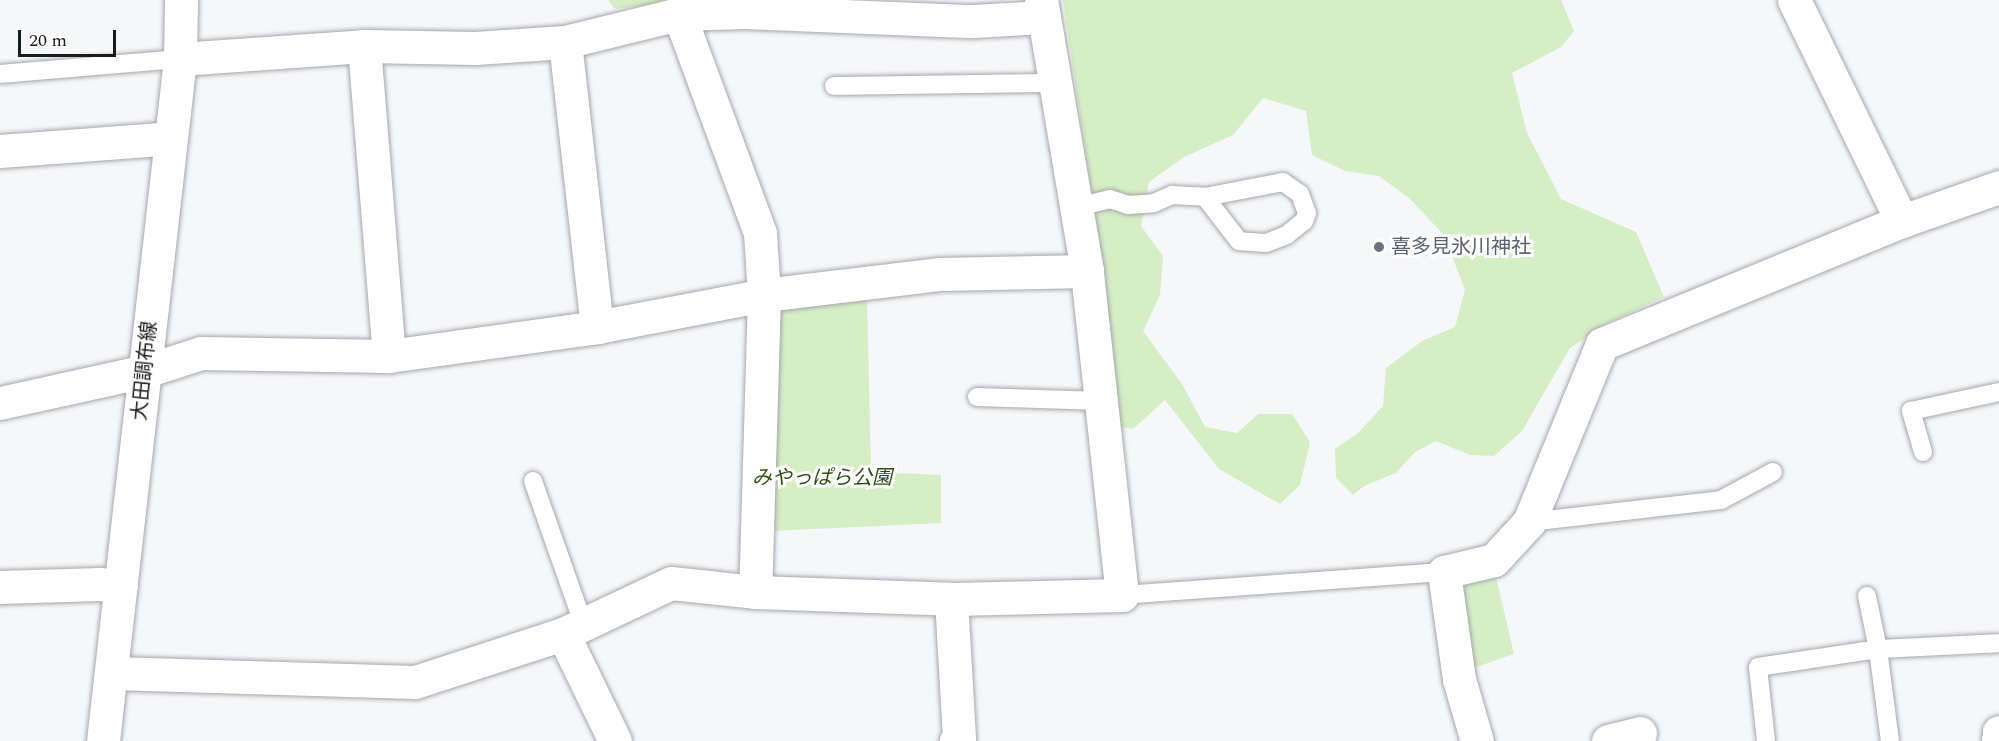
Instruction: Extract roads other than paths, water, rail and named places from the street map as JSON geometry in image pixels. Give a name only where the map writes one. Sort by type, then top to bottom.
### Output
[{"type":"street","name":"大田調布線","points":[[103,741],[180,59],[181,0]]},
{"type":"street","points":[[1794,0],[1902,221]]},
{"type":"street","points":[[112,673],[414,682],[573,629],[671,583],[755,592],[951,599],[1122,595],[1087,271],[1042,8],[973,21],[744,12],[677,7],[565,42],[475,48],[364,46],[180,59]]},
{"type":"street","points":[[677,7],[760,233],[764,295],[755,592]]},
{"type":"street","points":[[565,42],[597,327]]},
{"type":"street","points":[[364,46],[389,356]]},
{"type":"street","points":[[0,152],[171,138]]},
{"type":"street","points":[[1477,741],[1459,680],[1444,572],[1494,561],[1529,522],[1602,344],[1902,221],[1999,187]]},
{"type":"street","points":[[0,403],[145,371],[201,352],[389,356],[597,327],[764,295],[939,274],[1087,271]]},
{"type":"street","points":[[0,587],[99,584],[121,586]]},
{"type":"street","points":[[951,599],[959,739],[956,741]]},
{"type":"street","points":[[573,629],[615,741]]},
{"type":"street","points":[[1998,741],[1999,732]]},
{"type":"street","points":[[1608,741],[1640,733]]},
{"type":"lane","points":[[0,74],[180,59]]},
{"type":"lane","points":[[834,86],[1055,83]]},
{"type":"lane","points":[[1076,207],[1110,199],[1128,205],[1154,203],[1172,195],[1205,197],[1283,182],[1300,194],[1307,213],[1304,221],[1287,235],[1266,243],[1239,241],[1205,197]]},
{"type":"lane","points":[[1923,452],[1911,411],[1999,392]]},
{"type":"lane","points":[[977,397],[1101,400]]},
{"type":"lane","points":[[1529,522],[1721,500],[1773,472]]},
{"type":"lane","points":[[533,481],[573,629]]},
{"type":"lane","points":[[1122,595],[1444,572]]},
{"type":"lane","points":[[1867,596],[1878,649],[1890,741]]},
{"type":"lane","points":[[1766,741],[1758,667],[1878,649],[1999,642]]},
{"type":"place","name":"喜多見氷川神社","points":[[1379,247]]},
{"type":"park label","name":"みやっぱら公園","points":[[822,478]]}]
